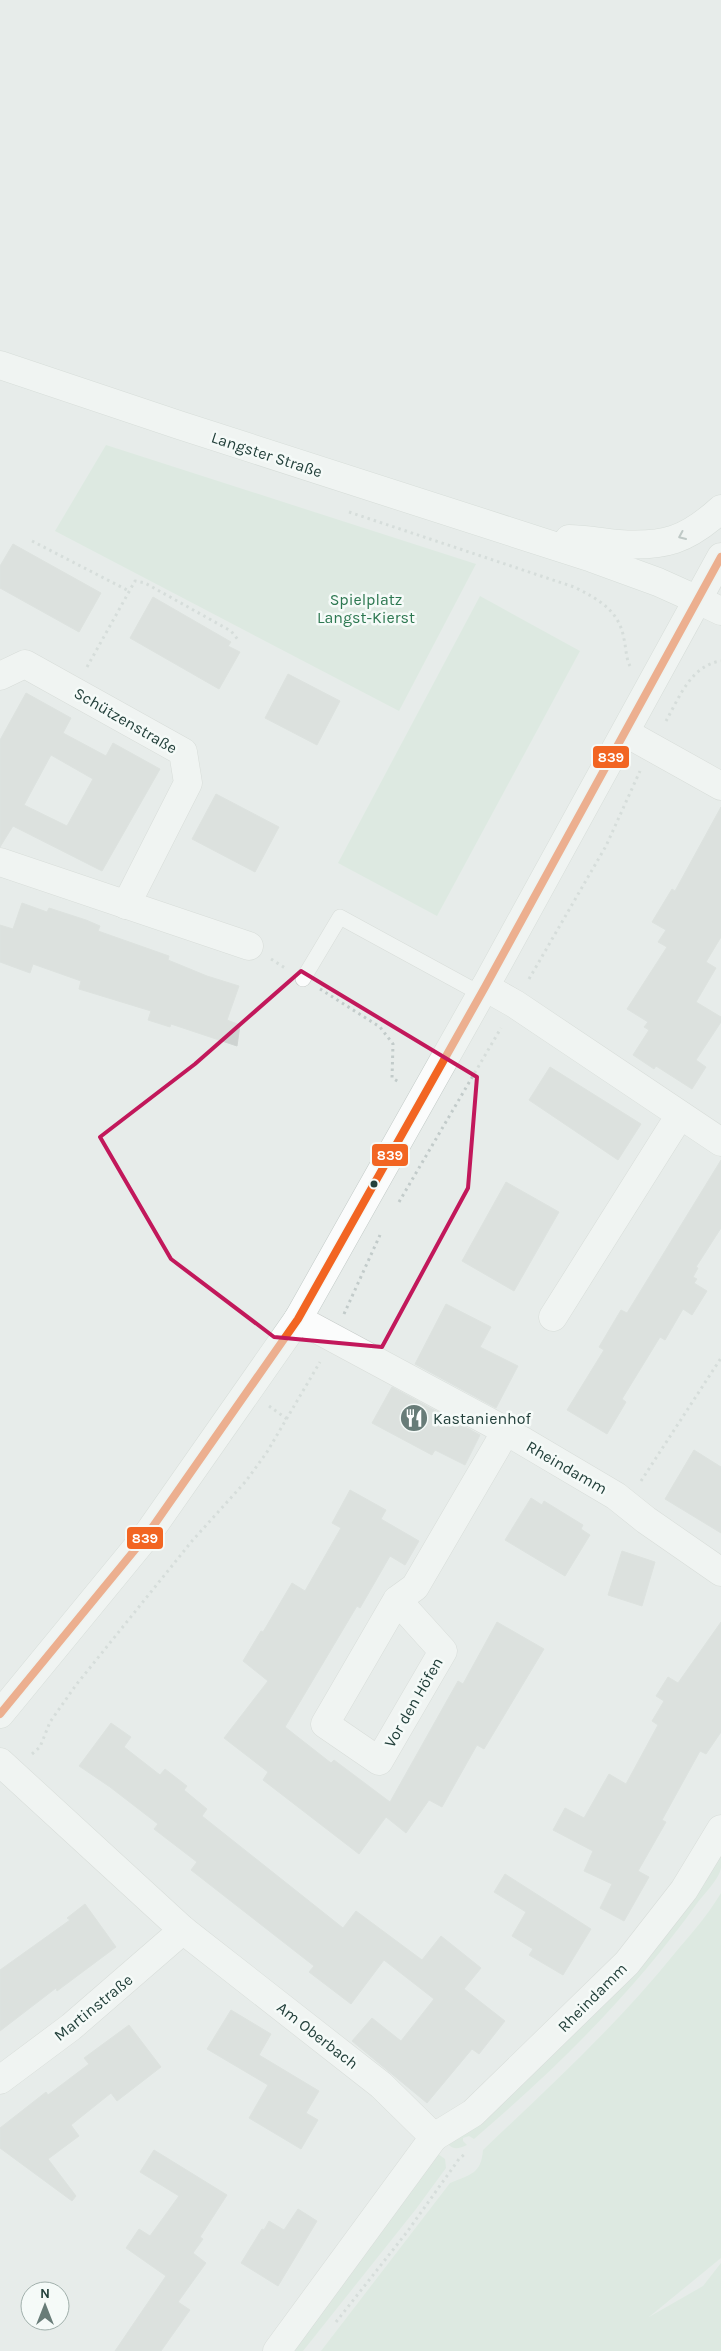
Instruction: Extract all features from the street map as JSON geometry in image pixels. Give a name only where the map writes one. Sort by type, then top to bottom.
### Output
[{"type":"street","name":"Langster Straße","points":[[0,365],[179,425],[535,539],[658,582],[710,605]]},
{"type":"street","name":"Langster Straße","points":[[535,539],[574,539],[654,545],[678,539],[700,528],[721,509]]},
{"type":"street","points":[[0,1714],[147,1535],[298,1319],[655,681],[710,605],[721,557]]},
{"type":"street","name":"Schützenstraße","points":[[0,676],[26,664],[183,752],[188,783],[126,905]]},
{"type":"street","points":[[626,733],[721,786]]},
{"type":"street","points":[[0,862],[249,946]]},
{"type":"street","points":[[483,991],[515,1004],[721,1142]]},
{"type":"street","points":[[553,1317],[680,1115]]},
{"type":"street","name":"Rheindamm","points":[[298,1319],[506,1431],[616,1496],[646,1520],[721,1572]]},
{"type":"street","name":"Vor den Höfen","points":[[397,1600],[443,1651],[379,1761],[325,1724],[397,1600],[415,1587],[506,1431]]},
{"type":"street","name":"Am Oberbach","points":[[0,1762],[183,1930],[381,2085],[434,2137]]},
{"type":"street","name":"Rheindamm","points":[[434,2137],[473,2113],[627,1963],[684,1890],[721,1829]]},
{"type":"street","name":"Martinstraße","points":[[0,2080],[71,2027],[183,1930]]},
{"type":"street","points":[[277,2351],[434,2137]]},
{"type":"lane","points":[[303,979],[340,917],[483,991]]},
{"type":"path","points":[[348,511],[574,587],[593,597],[606,605],[618,618],[624,636],[628,665],[655,681],[682,693]]},
{"type":"path","points":[[32,541],[129,592]]},
{"type":"path","points":[[75,690],[135,581],[145,583],[230,631],[239,641]]},
{"type":"path","points":[[249,946],[380,1026],[393,1044],[392,1078],[423,1096]]},
{"type":"path","points":[[636,1488],[721,1358]]},
{"type":"highlighted area","points":[[301,971],[477,1077],[468,1188],[382,1347],[274,1337],[171,1259],[100,1137],[195,1064]]},
{"type":"green space","name":"Spielplatz Langst-Kierst","points":[[106,445],[476,564],[399,711],[55,531]]},
{"type":"green space","points":[[480,596],[580,651],[437,916],[338,863]]},
{"type":"green space","points":[[721,1845],[721,1868],[715,1881],[674,1935],[621,1998],[535,2085],[474,2139],[469,2136],[463,2138],[467,2145],[462,2147],[453,2148],[450,2146],[448,2144]]},
{"type":"green space","points":[[721,1893],[721,2258],[649,2317],[703,2286],[721,2263],[721,2351],[321,2351],[450,2183],[469,2175],[477,2169],[483,2150],[630,2005],[699,1924]]},
{"type":"green space","points":[[438,2154],[445,2159],[446,2168],[416,2209],[303,2351],[291,2351]]},
{"type":"building","points":[[13,544],[101,593],[79,632],[0,588],[0,566]]},
{"type":"building","points":[[153,597],[231,642],[228,646],[240,652],[219,689],[130,638]]},
{"type":"building","points":[[288,674],[340,701],[317,745],[265,718]]},
{"type":"building","points":[[26,693],[71,718],[63,733],[106,756],[113,743],[160,769],[102,871],[13,826],[0,847],[0,740]],"holes":[[[51,755],[93,779],[67,826],[24,805]]]},
{"type":"building","points":[[216,794],[279,827],[255,872],[192,839]]},
{"type":"building","points":[[721,807],[721,937],[706,962],[716,968],[696,1002],[721,1017],[721,1022],[696,1060],[706,1067],[692,1089],[656,1066],[654,1069],[633,1055],[649,1030],[644,1027],[648,1022],[627,1009],[667,947],[658,942],[666,930],[652,922],[672,889],[675,891]]},
{"type":"building","points":[[22,903],[47,912],[49,908],[86,920],[100,926],[98,931],[169,956],[168,960],[207,976],[239,986],[227,1020],[240,1025],[237,1046],[171,1024],[170,1027],[148,1020],[151,1011],[79,989],[81,981],[33,964],[30,973],[0,962],[0,925],[13,929]]},
{"type":"building","points":[[550,1067],[641,1124],[618,1160],[529,1100]]},
{"type":"building","points":[[721,1160],[721,1228],[696,1267],[698,1268],[693,1277],[697,1279],[694,1283],[707,1291],[692,1315],[683,1309],[665,1340],[660,1337],[622,1399],[626,1402],[607,1434],[567,1410],[604,1350],[599,1347],[621,1310],[627,1313]]},
{"type":"building","points":[[506,1182],[559,1212],[514,1291],[462,1261]]},
{"type":"building","points":[[446,1304],[491,1327],[480,1347],[518,1366],[496,1408],[415,1364]]},
{"type":"building","name":"Kastanienhof","points":[[392,1387],[480,1435],[465,1465],[435,1450],[432,1455],[372,1423]]},
{"type":"building","points":[[694,1450],[721,1467],[721,1533],[665,1499]]},
{"type":"building","points":[[350,1490],[386,1510],[381,1519],[419,1541],[405,1565],[390,1556],[360,1608],[357,1606],[285,1727],[331,1763],[334,1760],[390,1802],[458,1681],[463,1684],[497,1622],[544,1649],[484,1749],[477,1745],[442,1807],[429,1800],[406,1833],[386,1817],[359,1854],[263,1780],[268,1772],[224,1738],[268,1681],[243,1661],[261,1631],[263,1632],[292,1583],[305,1591],[341,1528],[332,1523]]},
{"type":"building","points":[[531,1498],[542,1505],[544,1501],[583,1525],[581,1529],[590,1535],[565,1576],[505,1540]]},
{"type":"building","points":[[622,1551],[655,1562],[642,1606],[608,1595]]},
{"type":"building","points":[[721,1622],[721,1732],[706,1754],[700,1751],[662,1820],[666,1822],[638,1871],[649,1877],[624,1921],[600,1908],[612,1884],[584,1871],[593,1851],[553,1830],[565,1808],[584,1818],[609,1774],[626,1784],[658,1725],[652,1721],[664,1701],[656,1696],[668,1677],[678,1683]]},
{"type":"building","points":[[111,1723],[131,1737],[124,1747],[160,1775],[165,1769],[187,1786],[184,1790],[207,1809],[202,1816],[343,1928],[356,1911],[422,1960],[441,1936],[481,1968],[464,1989],[505,2021],[479,2054],[472,2049],[427,2103],[352,2041],[372,2018],[401,2041],[434,1999],[384,1960],[351,2004],[309,1972],[314,1966],[191,1870],[197,1862],[154,1829],[158,1824],[79,1766]]},
{"type":"building","points":[[505,1874],[591,1929],[563,1975],[529,1955],[533,1949],[512,1936],[526,1912],[494,1892]]},
{"type":"building","points":[[85,1904],[116,1947],[57,1991],[56,1988],[0,2031],[0,1970],[70,1920],[67,1918]]},
{"type":"building","points":[[231,2010],[271,2034],[259,2055],[319,2091],[306,2113],[318,2120],[301,2149],[249,2118],[268,2085],[207,2049]]},
{"type":"building","points":[[129,2025],[161,2067],[117,2101],[111,2093],[71,2125],[79,2136],[48,2159],[76,2196],[72,2201],[0,2148],[0,2128],[46,2092],[48,2095],[89,2064],[84,2058]]},
{"type":"building","points":[[154,2150],[227,2195],[200,2237],[203,2239],[193,2253],[206,2263],[178,2302],[190,2310],[161,2351],[115,2351],[166,2276],[126,2248],[139,2229],[150,2236],[179,2196],[140,2172]]},
{"type":"building","points":[[298,2209],[317,2221],[278,2286],[241,2263],[269,2221],[284,2230]]},
{"type":"transit line","name":"839","points":[[0,1714],[147,1535],[298,1319],[485,987],[721,557]]},
{"type":"place","name":"Kastanienhof","points":[[414,1418]]}]
